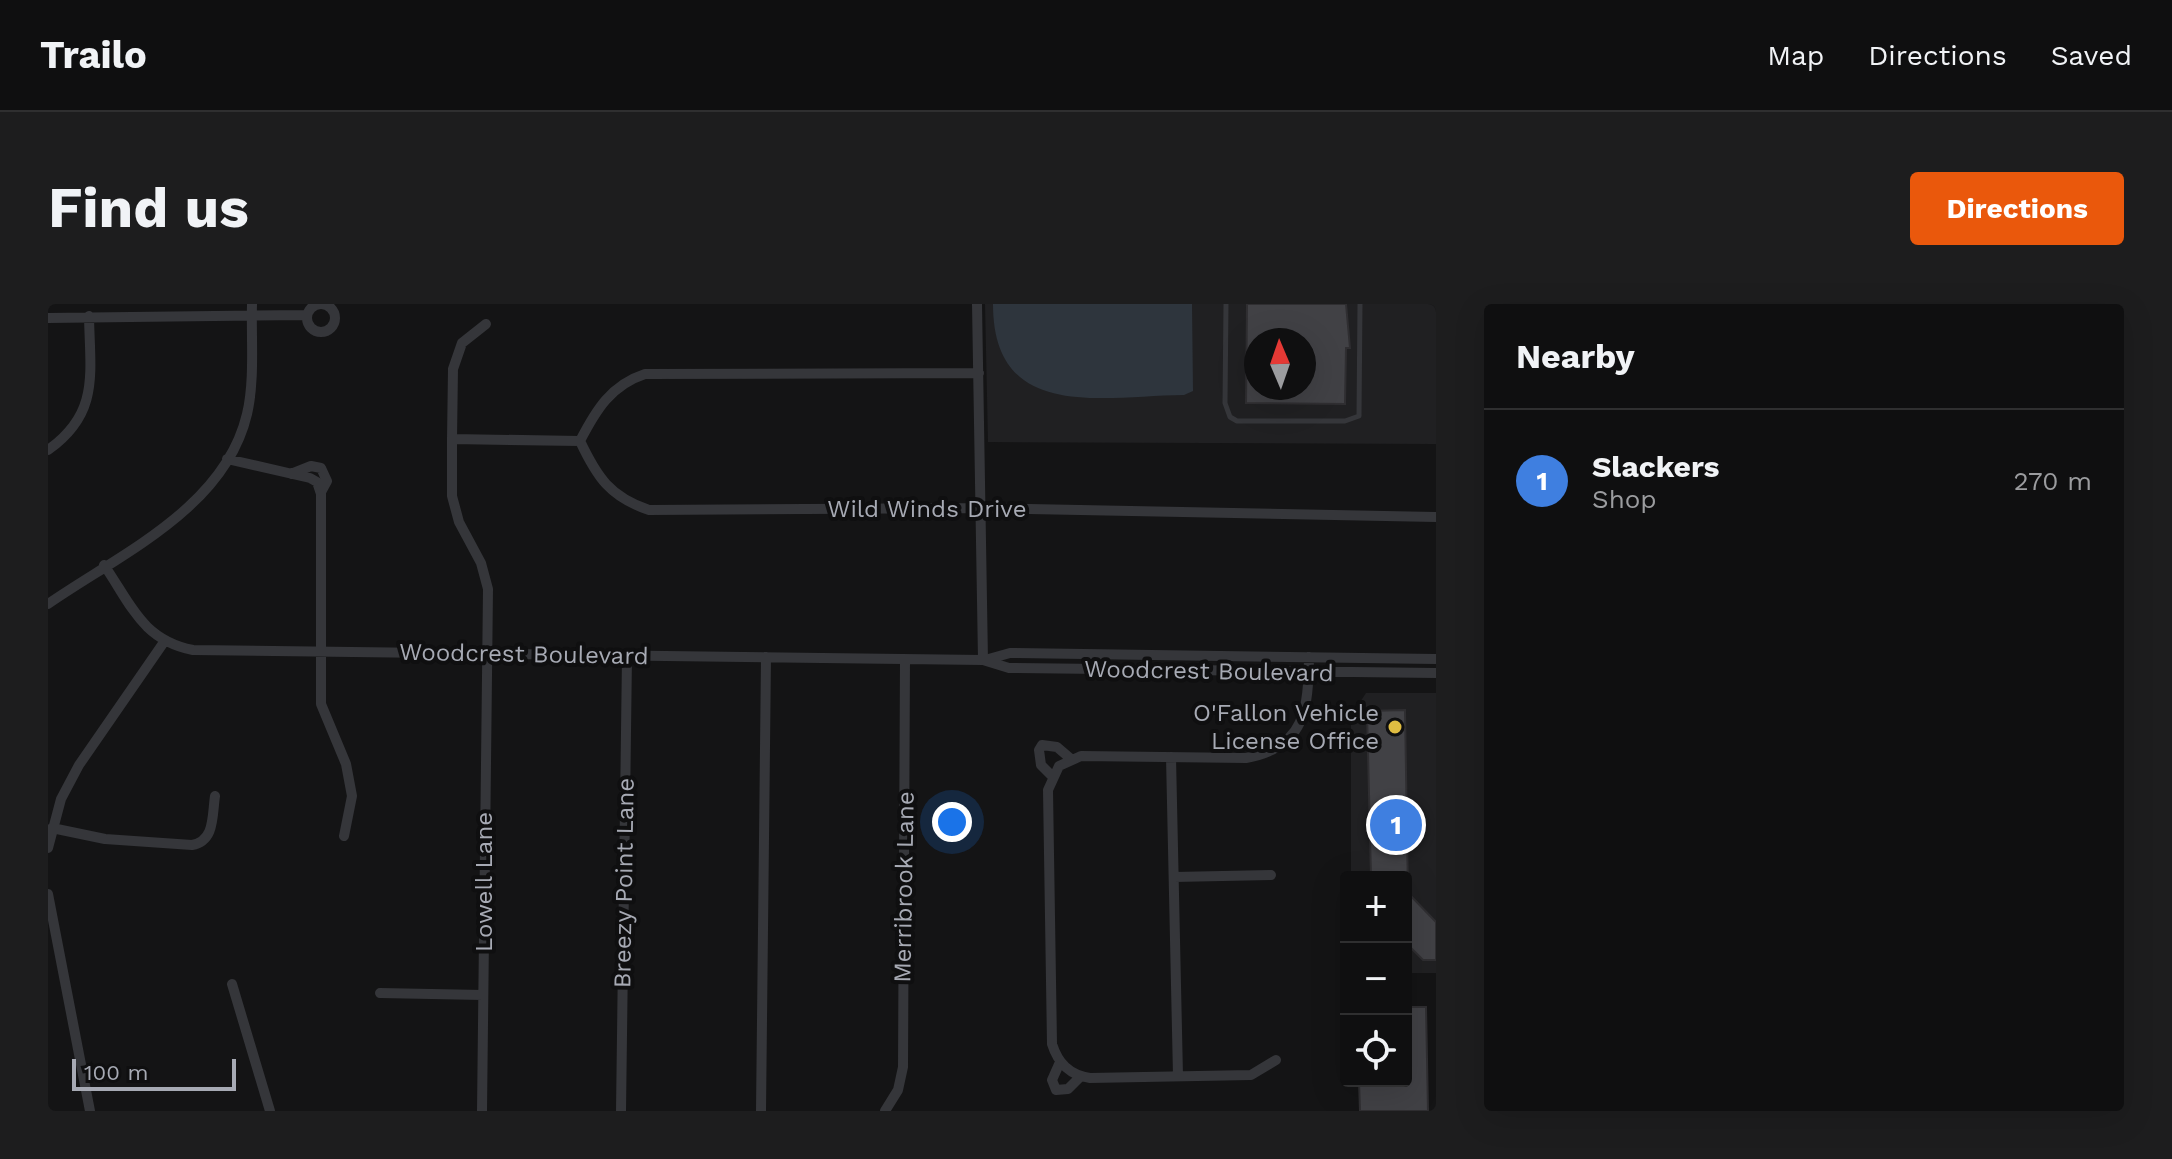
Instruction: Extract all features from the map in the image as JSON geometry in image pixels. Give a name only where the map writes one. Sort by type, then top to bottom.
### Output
[{"type":"street","points":[[48,604],[165,526],[204,493],[227,459],[248,410],[252,304]]},
{"type":"street","points":[[977,304],[983,660]]},
{"type":"street","points":[[48,318],[307,315]]},
{"type":"street","points":[[48,450],[66,437],[84,415],[90,373],[89,316]]},
{"type":"street","name":"Lowell Lane","points":[[482,1111],[488,589],[481,563],[459,522],[452,496],[452,439],[453,369],[462,343],[486,324]]},
{"type":"street","points":[[452,439],[580,441],[593,416],[619,384],[645,374],[979,373]]},
{"type":"street","name":"Wild Winds Drive","points":[[580,441],[591,463],[611,490],[624,502],[649,510],[980,508],[1436,517]]},
{"type":"street","points":[[227,459],[317,482],[321,492],[321,704],[346,764],[352,796],[344,836]]},
{"type":"street","points":[[48,848],[61,799],[79,765],[164,642],[137,616],[104,565]]},
{"type":"street","name":"Woodcrest Boulevard","points":[[164,642],[193,650],[905,660],[983,660],[1010,653],[1436,659]]},
{"type":"street","name":"Breezy Point Lane","points":[[621,1111],[627,656]]},
{"type":"street","points":[[761,1111],[766,657]]},
{"type":"street","points":[[1276,1060],[1251,1075],[1080,1077],[1060,1062],[1052,1044],[1048,790],[1059,766],[1081,756],[1246,758],[1267,755],[1285,744],[1299,727],[1306,706],[1309,657]]},
{"type":"street","name":"Merribrook Lane","points":[[885,1111],[898,1090],[903,1067],[905,660]]},
{"type":"street","name":"Woodcrest Boulevard","points":[[983,660],[1009,668],[1436,673]]},
{"type":"street","points":[[1052,776],[1041,765],[1039,750],[1042,745],[1057,747],[1071,759]]},
{"type":"street","points":[[1171,757],[1178,1076]]},
{"type":"street","points":[[52,828],[105,839],[200,844],[210,834],[215,796]]},
{"type":"street","points":[[1174,877],[1271,875]]},
{"type":"street","points":[[48,894],[90,1111]]},
{"type":"street","points":[[232,984],[270,1111]]},
{"type":"street","points":[[380,993],[483,995]]},
{"type":"street","points":[[1060,1062],[1052,1080],[1056,1090],[1068,1089],[1080,1077]]},
{"type":"lane","points":[[1226,304],[1225,403],[1230,417],[1237,421],[1345,421],[1359,416],[1360,304]]},
{"type":"shaded area","points":[[985,304],[1436,304],[1436,444],[988,442]]},
{"type":"shaded area","points":[[993,304],[1192,304],[1193,391],[1184,395],[1087,398],[1057,394],[1032,385],[1011,368],[998,342]]},
{"type":"shaded area","points":[[1366,693],[1436,693],[1436,973],[1412,973],[1412,871],[1351,871],[1351,716]]},
{"type":"building","points":[[1247,304],[1346,304],[1350,348],[1346,348],[1345,404],[1246,403],[1246,400],[1316,400],[1316,328],[1247,328]]},
{"type":"building","points":[[1405,710],[1408,871],[1371,871],[1367,711]]},
{"type":"building","points":[[1412,897],[1436,922],[1436,960],[1423,960],[1412,949]]},
{"type":"building","points":[[1412,1007],[1426,1007],[1428,1111],[1360,1111],[1359,1087],[1412,1087]]},
{"type":"place","name":"O'Fallon Vehicle License Office","points":[[1395,727]]},
{"type":"place","name":"Slackers","points":[[1396,825]]}]
